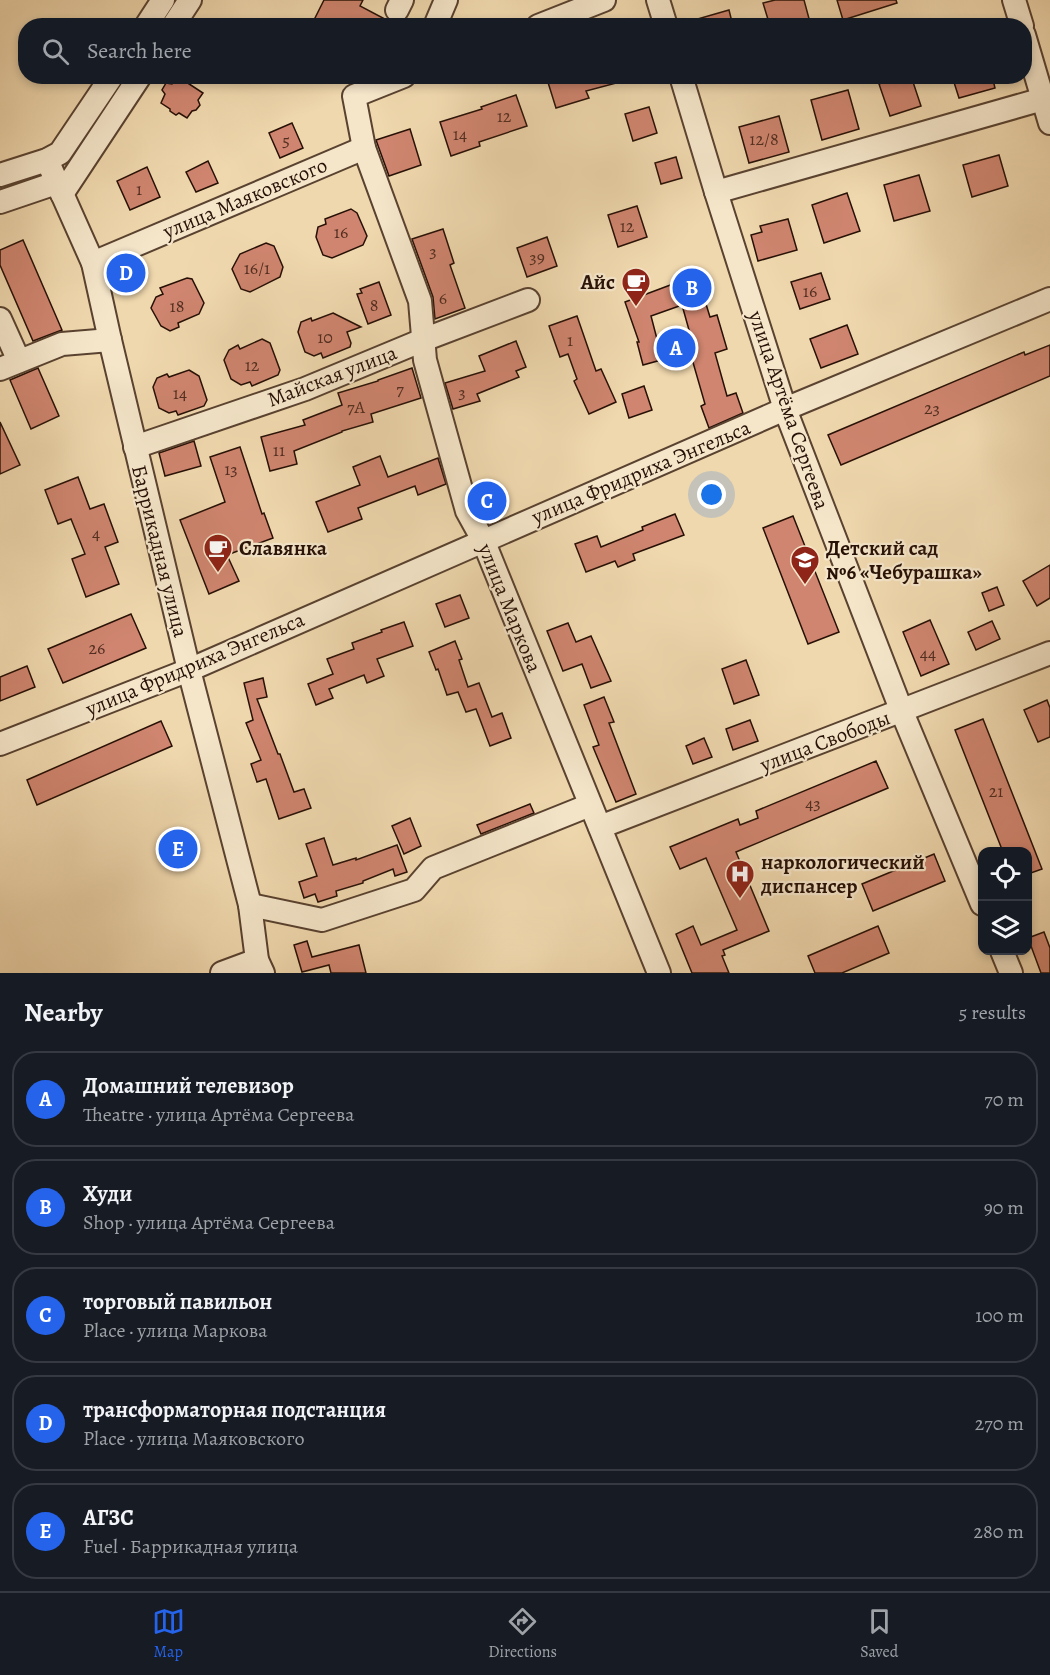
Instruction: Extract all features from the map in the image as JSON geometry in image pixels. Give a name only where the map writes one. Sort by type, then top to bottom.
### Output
[{"type":"street","points":[[151,18],[163,0]]},
{"type":"street","points":[[178,18],[190,0]]},
{"type":"street","points":[[438,18],[446,0]]},
{"type":"street","points":[[558,18],[604,0]]},
{"type":"street","points":[[658,0],[664,18]]},
{"type":"street","points":[[1014,0],[1020,18]]},
{"type":"street","points":[[1032,62],[1050,123]]},
{"type":"street","points":[[54,177],[60,153],[107,84]]},
{"type":"street","points":[[0,202],[54,177],[133,84]]},
{"type":"street","name":"улица Маркова","points":[[384,84],[354,96],[364,148],[420,301],[425,360],[467,511],[483,540],[659,973]]},
{"type":"street","name":"улица Артёма Сергеева","points":[[683,84],[785,409],[902,712],[981,901]]},
{"type":"street","points":[[716,192],[1043,99]]},
{"type":"street","name":"улица Маяковского","points":[[93,263],[364,148]]},
{"type":"street","points":[[0,175],[54,177]]},
{"type":"street","name":"Баррикадная улица","points":[[54,177],[93,263],[189,670],[250,905],[260,966]]},
{"type":"street","name":"улица Фридриха Энгельса","points":[[0,744],[189,670],[785,409],[1050,298]]},
{"type":"street","name":"Майская улица","points":[[135,447],[305,389],[528,300]]},
{"type":"street","points":[[0,319],[10,365],[62,344],[110,340]]},
{"type":"street","name":"улица Свободы","points":[[600,828],[1050,654]]},
{"type":"street","points":[[250,905],[322,920],[414,890],[433,868],[590,805]]},
{"type":"street","points":[[1004,955],[1011,973]]},
{"type":"street","points":[[222,973],[260,966]]},
{"type":"building","points":[[324,0],[363,0],[360,6],[383,18],[315,18]]},
{"type":"building","points":[[775,0],[804,0],[809,18],[768,18],[763,3]]},
{"type":"building","points":[[837,0],[896,0],[897,3],[849,18],[842,18]]},
{"type":"building","points":[[729,10],[731,18],[701,18]]},
{"type":"building","points":[[165,84],[189,84],[203,93],[198,100],[200,105],[187,118],[179,113],[176,115],[161,103],[165,94],[162,90]]},
{"type":"building","points":[[548,84],[613,84],[586,91],[589,98],[556,108]]},
{"type":"building","points":[[879,84],[914,84],[921,106],[890,116]]},
{"type":"building","points":[[955,84],[994,84],[995,88],[959,98]]},
{"type":"building","points":[[848,90],[859,129],[822,140],[811,100]]},
{"type":"building","points":[[516,95],[527,126],[479,142],[480,146],[451,156],[440,122],[482,109],[481,107]]},
{"type":"building","points":[[649,107],[657,133],[633,141],[625,114]]},
{"type":"building","points":[[779,116],[789,152],[749,163],[739,127]]},
{"type":"building","points":[[292,123],[303,148],[280,158],[269,133]]},
{"type":"building","points":[[410,129],[421,165],[389,176],[376,140]]},
{"type":"building","points":[[999,155],[1008,186],[972,197],[963,165]]},
{"type":"building","points":[[676,157],[682,178],[661,184],[655,163]]},
{"type":"building","points":[[208,161],[218,183],[196,192],[186,172]]},
{"type":"building","points":[[147,167],[160,197],[130,210],[117,181]]},
{"type":"building","points":[[919,175],[930,211],[894,221],[884,185]]},
{"type":"building","points":[[847,193],[860,231],[824,243],[812,205]]},
{"type":"building","points":[[637,206],[647,237],[618,247],[608,215]]},
{"type":"building","points":[[351,209],[357,213],[367,236],[363,245],[332,258],[323,255],[316,237],[318,227],[326,224],[325,219]]},
{"type":"building","points":[[788,219],[797,250],[758,261],[751,235],[762,232],[760,226]]},
{"type":"building","points":[[443,229],[454,263],[450,265],[465,308],[435,319],[433,297],[412,239]]},
{"type":"building","points":[[547,237],[557,266],[527,277],[517,248]]},
{"type":"building","points":[[23,240],[62,330],[33,341],[0,265],[0,250]]},
{"type":"building","points":[[266,243],[274,246],[283,267],[280,277],[250,292],[241,289],[232,269],[240,254]]},
{"type":"building","points":[[821,273],[830,299],[800,309],[791,282]]},
{"type":"building","points":[[697,275],[710,317],[717,315],[727,349],[715,353],[727,396],[736,393],[743,413],[709,428],[701,406],[705,404],[690,352],[643,365],[637,342],[639,342],[625,302]],"holes":[[[682,305],[689,330],[657,339],[651,316]]]},
{"type":"building","points":[[187,278],[192,279],[204,303],[199,314],[178,323],[179,327],[170,331],[161,326],[151,308],[156,297],[163,294],[160,288]]},
{"type":"building","points":[[379,282],[391,315],[368,324],[357,294],[362,293],[360,289]]},
{"type":"building","points":[[333,313],[361,327],[347,332],[350,347],[323,358],[321,353],[314,356],[305,352],[298,332],[301,322],[311,318],[312,321]]},
{"type":"building","points":[[577,316],[596,371],[601,369],[616,402],[589,414],[574,381],[577,379],[568,354],[560,357],[549,326]]},
{"type":"building","points":[[847,325],[858,354],[821,368],[810,339]]},
{"type":"building","points":[[262,339],[270,343],[280,370],[278,375],[252,386],[250,382],[241,385],[231,379],[224,360],[229,350],[238,345],[240,349]]},
{"type":"building","points":[[516,341],[526,367],[516,371],[519,377],[477,394],[480,401],[453,409],[445,383],[485,371],[479,356]]},
{"type":"building","points":[[1050,345],[1050,376],[841,465],[828,435],[1024,352],[1025,355]]},
{"type":"building","points":[[38,368],[59,416],[31,429],[10,380]]},
{"type":"building","points":[[412,368],[421,398],[371,414],[373,422],[342,431],[294,451],[297,464],[270,471],[261,437],[305,425],[303,420],[342,405],[338,393]]},
{"type":"building","points":[[189,370],[199,376],[207,400],[204,406],[178,415],[176,411],[169,413],[159,408],[153,387],[157,378],[167,374],[169,377]]},
{"type":"building","points":[[644,386],[652,410],[629,418],[622,394]]},
{"type":"building","points":[[0,422],[20,465],[0,474]]},
{"type":"building","points":[[194,441],[201,466],[165,476],[159,453]]},
{"type":"building","points":[[240,447],[262,514],[264,513],[273,538],[227,555],[239,581],[209,594],[180,520],[225,502],[210,457]]},
{"type":"building","points":[[380,456],[388,477],[438,458],[446,484],[418,495],[415,486],[358,508],[362,519],[328,532],[316,502],[360,485],[353,467]]},
{"type":"building","points":[[78,477],[90,509],[104,504],[118,542],[105,547],[119,584],[86,597],[72,559],[85,554],[71,519],[58,524],[45,490]]},
{"type":"building","points":[[492,485],[501,509],[485,515],[475,491]]},
{"type":"building","points":[[675,514],[684,535],[633,554],[635,560],[618,567],[615,561],[586,572],[575,544],[597,536],[601,547]]},
{"type":"building","points":[[793,516],[839,632],[808,644],[763,528]]},
{"type":"building","points":[[1050,565],[1050,598],[1037,606],[1023,581]]},
{"type":"building","points":[[997,587],[1004,605],[989,611],[982,593]]},
{"type":"building","points":[[460,595],[469,618],[445,627],[436,604]]},
{"type":"building","points":[[131,614],[146,648],[63,683],[48,649]]},
{"type":"building","points":[[930,620],[949,664],[921,676],[903,632]]},
{"type":"building","points":[[992,621],[1000,639],[976,650],[968,632]]},
{"type":"building","points":[[404,622],[413,646],[377,659],[384,676],[367,683],[364,675],[329,689],[333,698],[316,705],[308,684],[333,674],[327,659],[354,649],[352,643]]},
{"type":"building","points":[[568,623],[576,642],[591,636],[611,681],[591,688],[582,664],[563,671],[547,631]]},
{"type":"building","points":[[455,641],[462,659],[459,660],[468,687],[479,683],[492,717],[502,713],[511,738],[490,746],[476,709],[466,712],[458,692],[447,695],[429,652]]},
{"type":"building","points":[[746,660],[759,695],[734,704],[722,669]]},
{"type":"building","points":[[27,666],[35,687],[0,701],[0,677]]},
{"type":"building","points":[[263,678],[267,697],[257,699],[294,792],[304,789],[311,808],[279,819],[266,779],[257,782],[251,764],[261,760],[246,723],[253,720],[244,683]]},
{"type":"building","points":[[604,697],[614,722],[609,723],[636,794],[616,802],[593,747],[599,745],[584,705]]},
{"type":"building","points":[[1047,700],[1050,708],[1050,737],[1038,742],[1024,710]]},
{"type":"building","points":[[983,719],[1042,869],[1032,873],[1032,847],[1001,847],[955,730]]},
{"type":"building","points":[[750,720],[758,741],[733,750],[726,729]]},
{"type":"building","points":[[161,721],[172,746],[37,805],[27,780]]},
{"type":"building","points":[[704,738],[712,757],[693,764],[686,746]]},
{"type":"building","points":[[876,761],[888,788],[736,852],[769,931],[723,950],[725,955],[722,956],[729,973],[692,973],[676,934],[693,926],[701,945],[737,930],[706,858],[680,869],[670,847],[738,819],[740,825],[758,818],[756,811]]},
{"type":"building","points":[[530,804],[534,813],[481,834],[477,825]]},
{"type":"building","points":[[410,818],[421,846],[404,854],[392,826]]},
{"type":"building","points":[[324,838],[333,865],[356,858],[356,860],[397,845],[407,872],[395,876],[393,869],[363,881],[363,883],[336,891],[337,896],[318,902],[315,894],[304,898],[299,882],[317,876],[306,844]]},
{"type":"building","points":[[934,854],[945,881],[873,911],[862,884]]},
{"type":"building","points":[[878,926],[889,953],[842,973],[815,973],[808,956]]},
{"type":"building","points":[[1044,932],[1050,948],[1050,973],[1041,973],[1032,949],[1032,936]]},
{"type":"building","points":[[307,941],[312,957],[359,945],[366,973],[331,973],[329,965],[302,972],[294,945]]},
{"type":"place","name":"трансформаторная подстанция","points":[[126,273]]},
{"type":"place","name":"Худи","points":[[692,288]]},
{"type":"place","name":"Айс","points":[[636,308]]},
{"type":"place","name":"Домашний телевизор","points":[[676,348]]},
{"type":"place","name":"торговый павильон","points":[[487,501]]},
{"type":"place","name":"Славянка","points":[[218,574]]},
{"type":"place","name":"Детский сад №6 «Чебурашка»","points":[[805,586]]},
{"type":"place","name":"АГЗС","points":[[178,849]]},
{"type":"place","name":"наркологический диспансер","points":[[740,900]]}]
